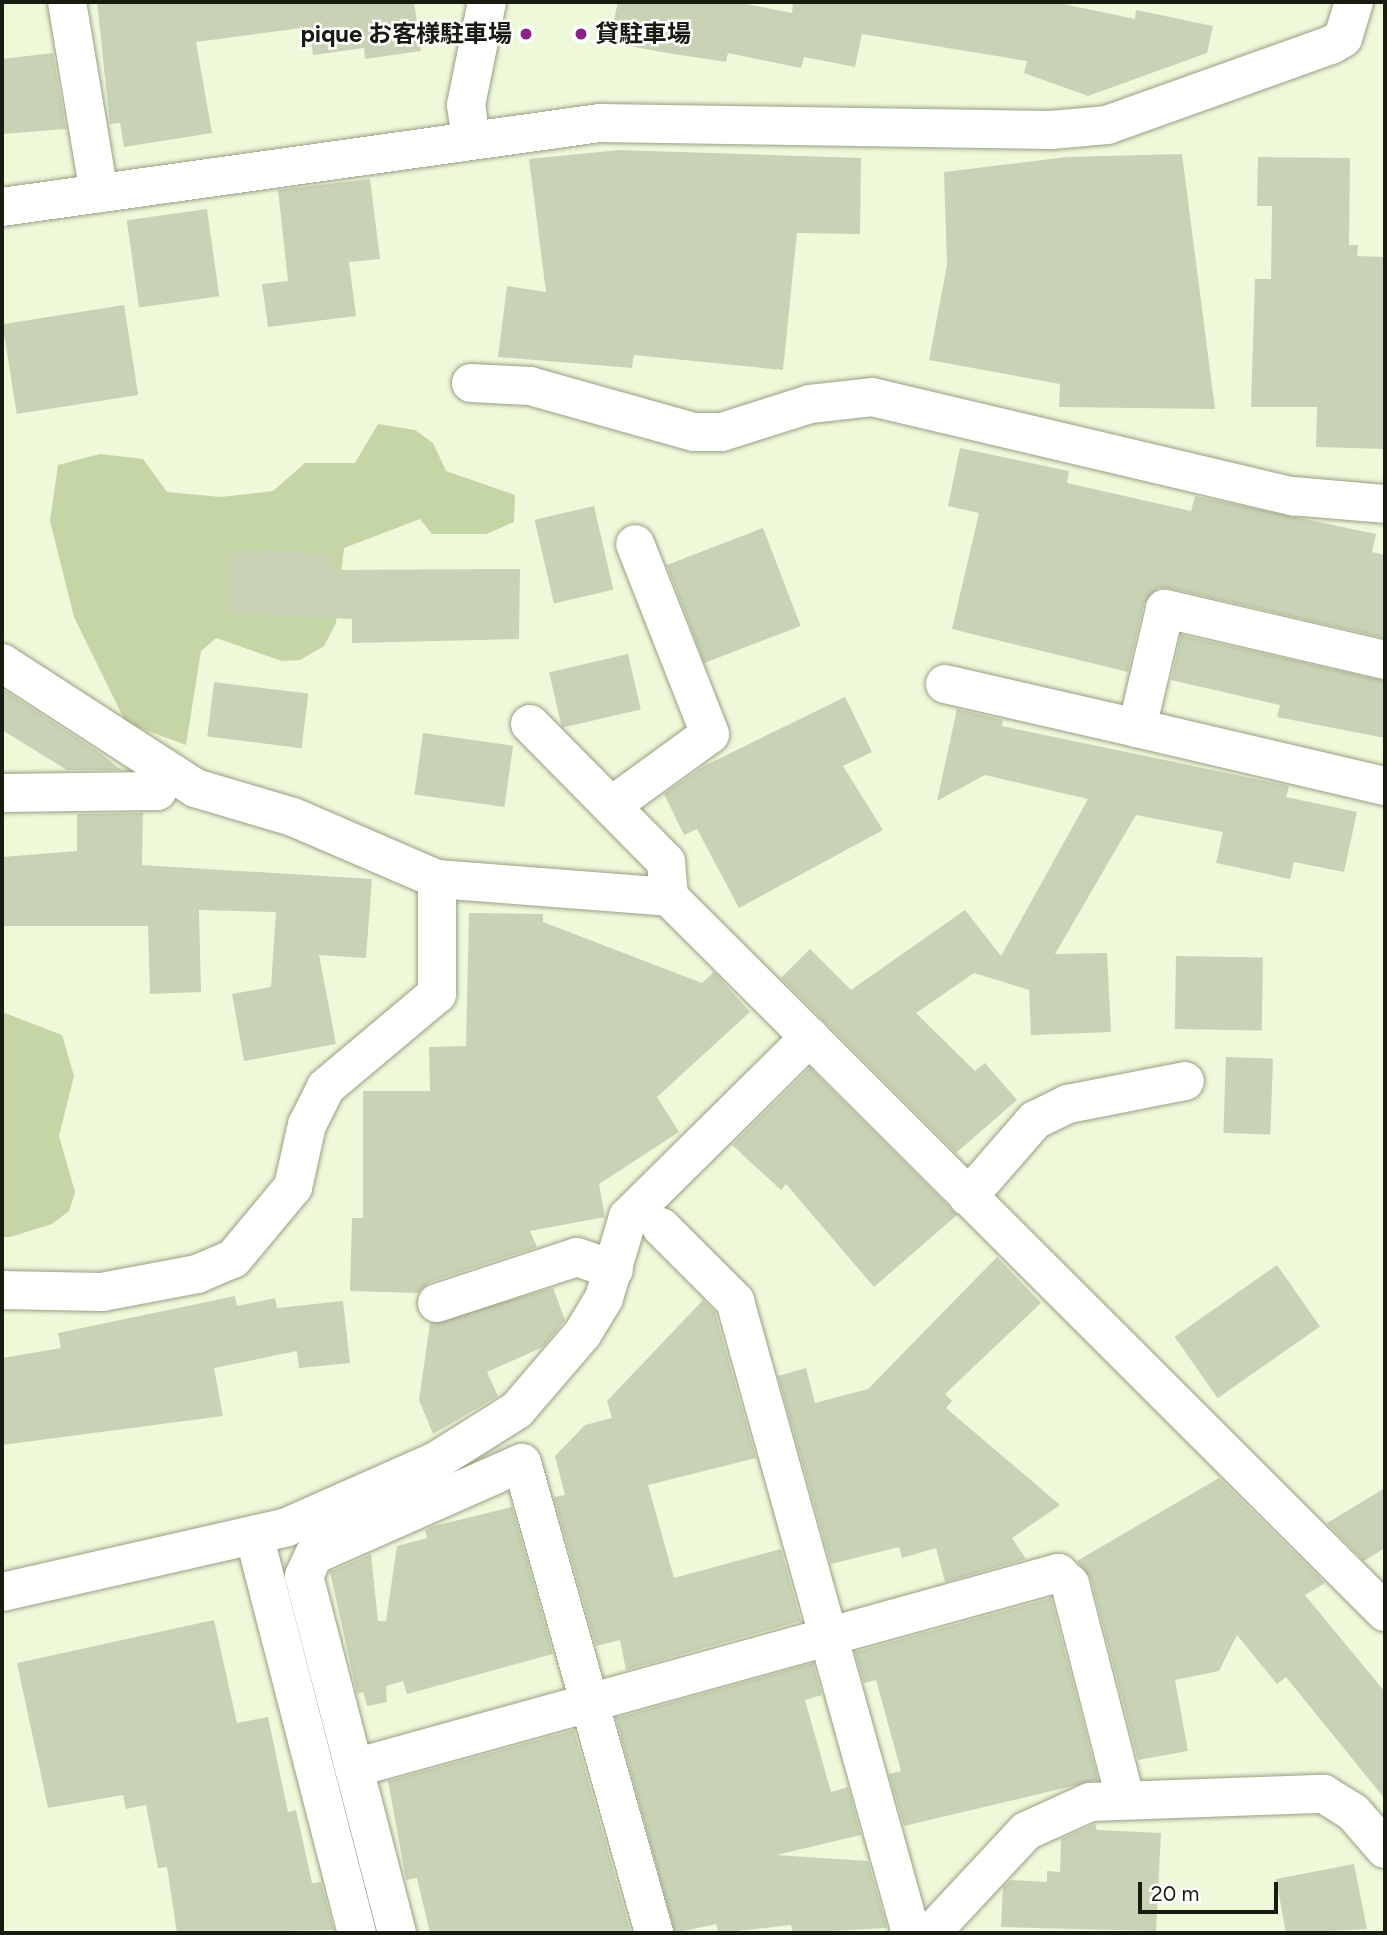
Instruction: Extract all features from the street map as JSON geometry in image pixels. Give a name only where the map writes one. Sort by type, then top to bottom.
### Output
[{"type":"street","points":[[67,2],[99,193]]},
{"type":"street","points":[[471,140],[466,105],[487,2]]},
{"type":"street","points":[[2,207],[471,140],[669,120],[1051,130],[1107,125],[1331,45],[1343,38],[1354,2]]},
{"type":"street","points":[[471,383],[530,387],[694,432],[722,432],[810,404],[872,397],[1292,495],[1385,504]]},
{"type":"street","points":[[611,806],[710,734],[635,544]]},
{"type":"street","points":[[1137,728],[1165,609],[1385,660]]},
{"type":"street","points":[[2,663],[169,774],[222,798],[293,817],[437,879],[669,897]]},
{"type":"street","points":[[945,684],[1385,786]]},
{"type":"street","points":[[530,724],[666,862],[669,897],[1385,1612]]},
{"type":"street","points":[[2,793],[157,791],[169,774]]},
{"type":"street","points":[[2,1290],[102,1292],[197,1274],[233,1259],[293,1187],[307,1125],[326,1087],[437,994],[437,879]]},
{"type":"street","points":[[2,1592],[287,1527],[436,1461],[517,1410],[583,1333],[614,1270],[628,1217],[810,1038]]},
{"type":"street","points":[[968,1197],[1035,1120],[1068,1104],[1185,1081]]},
{"type":"street","points":[[661,1227],[735,1301],[909,1926],[918,1933]]},
{"type":"street","points":[[437,1303],[577,1257],[614,1270]]},
{"type":"street","points":[[397,1933],[304,1576],[314,1555],[522,1463],[654,1933]]},
{"type":"street","points":[[254,1535],[357,1933]]},
{"type":"street","points":[[354,1768],[1058,1573],[1070,1584],[1125,1798]]},
{"type":"street","points":[[930,1933],[1026,1831],[1090,1802],[1125,1798],[1324,1794],[1353,1812],[1385,1849]]},
{"type":"green space","points":[[378,424],[415,430],[433,443],[446,471],[515,495],[514,522],[486,534],[432,534],[420,519],[344,548],[336,623],[324,646],[300,660],[282,661],[216,638],[201,651],[186,745],[126,723],[74,617],[50,521],[58,465],[100,454],[143,459],[167,492],[221,497],[273,491],[305,463],[355,463]]},
{"type":"green space","points":[[2,1012],[62,1035],[74,1076],[59,1136],[75,1192],[69,1211],[52,1224],[10,1237],[2,1237]]},
{"type":"building","points":[[97,2],[414,2],[421,51],[365,59],[364,48],[313,55],[309,27],[196,42],[212,133],[124,147],[120,123],[110,124]]},
{"type":"building","points":[[618,2],[737,2],[792,13],[793,2],[1054,2],[1135,19],[1136,10],[1213,26],[1207,53],[1088,96],[1024,73],[1027,61],[862,34],[855,67],[804,57],[801,68],[728,53],[726,62],[609,42]]},
{"type":"building","points":[[53,53],[66,129],[2,134],[2,59]]},
{"type":"building","points":[[619,150],[861,158],[860,234],[797,233],[783,370],[634,355],[632,368],[498,357],[507,286],[546,292],[529,159]]},
{"type":"building","points":[[1182,154],[1215,409],[1059,407],[1060,384],[929,360],[947,265],[944,172],[1067,157]]},
{"type":"building","points":[[1258,157],[1350,158],[1349,245],[1358,245],[1357,256],[1385,257],[1385,449],[1316,447],[1317,407],[1251,407],[1255,279],[1271,279],[1272,206],[1257,206]]},
{"type":"building","points":[[370,179],[380,259],[349,262],[356,316],[268,327],[262,284],[288,281],[278,190]]},
{"type":"building","points":[[207,209],[219,296],[139,307],[127,220]]},
{"type":"building","points":[[124,305],[138,395],[17,414],[3,324]]},
{"type":"building","points":[[960,448],[1069,471],[1067,483],[1191,511],[1195,496],[1376,534],[1372,552],[1385,555],[1385,638],[1169,588],[1158,588],[1144,603],[1128,672],[952,629],[979,513],[948,506]]},
{"type":"building","points":[[594,506],[613,590],[554,604],[535,520]]},
{"type":"building","points":[[763,528],[801,626],[704,663],[667,565]]},
{"type":"building","points":[[231,549],[331,554],[330,570],[520,569],[519,639],[352,643],[352,619],[228,613]]},
{"type":"building","points":[[1181,635],[1385,681],[1385,738],[1277,717],[1280,705],[1171,680]]},
{"type":"building","points":[[628,654],[641,710],[562,728],[549,672]]},
{"type":"building","points":[[214,682],[308,694],[302,748],[207,737]]},
{"type":"building","points":[[2,689],[99,752],[121,770],[67,770],[2,730]]},
{"type":"building","points":[[845,697],[872,752],[843,766],[883,830],[739,908],[697,829],[684,835],[664,794],[704,766]]},
{"type":"building","points":[[957,709],[1003,720],[1002,726],[1289,786],[1286,797],[1357,812],[1344,872],[1294,862],[1290,879],[1216,863],[1223,832],[1136,815],[1055,954],[1107,953],[1111,1032],[1031,1035],[1029,990],[974,973],[916,1013],[975,1071],[985,1063],[1017,1100],[956,1153],[781,978],[810,949],[851,990],[965,910],[1001,956],[1088,799],[985,775],[937,801]]},
{"type":"building","points":[[423,733],[513,746],[504,807],[414,794]]},
{"type":"building","points":[[143,813],[142,865],[372,879],[366,958],[319,955],[336,1044],[244,1061],[232,994],[271,987],[276,912],[199,910],[201,992],[150,994],[148,926],[2,926],[2,857],[77,851],[77,814]]},
{"type":"building","points":[[469,913],[543,914],[543,922],[702,983],[714,972],[750,1012],[657,1097],[679,1132],[599,1184],[605,1217],[530,1231],[537,1247],[430,1282],[418,1293],[350,1291],[352,1218],[363,1218],[363,1091],[430,1091],[429,1047],[466,1046]]},
{"type":"building","points":[[1176,956],[1263,958],[1262,1031],[1175,1029]]},
{"type":"building","points":[[1226,1057],[1273,1059],[1270,1135],[1223,1133]]},
{"type":"building","points":[[810,1068],[957,1215],[874,1287],[786,1184],[781,1190],[732,1145]]},
{"type":"building","points":[[997,1257],[1041,1303],[945,1394],[952,1401],[946,1408],[1060,1505],[1012,1538],[1026,1559],[945,1582],[936,1548],[902,1558],[899,1547],[831,1564],[778,1376],[806,1368],[815,1403],[868,1389]]},
{"type":"building","points":[[1277,1265],[1320,1326],[1218,1398],[1175,1337]]},
{"type":"building","points":[[553,1288],[565,1320],[543,1347],[487,1372],[498,1396],[433,1434],[419,1400],[430,1323]]},
{"type":"building","points":[[235,1296],[237,1306],[275,1298],[277,1308],[343,1301],[350,1363],[299,1368],[297,1351],[214,1368],[223,1416],[2,1445],[2,1358],[61,1348],[58,1333]]},
{"type":"building","points":[[703,1300],[715,1312],[756,1458],[648,1485],[674,1578],[781,1549],[801,1621],[626,1670],[620,1640],[596,1646],[554,1497],[565,1495],[555,1456],[585,1425],[612,1418],[607,1401]]},
{"type":"building","points":[[1219,1478],[1325,1583],[1305,1595],[1385,1692],[1385,1799],[1286,1677],[1277,1684],[1237,1635],[1219,1671],[1175,1680],[1188,1751],[1138,1760],[1091,1579],[1077,1561]]},
{"type":"building","points":[[1385,1488],[1385,1548],[1364,1561],[1327,1523]]},
{"type":"building","points":[[512,1507],[553,1654],[407,1694],[403,1681],[386,1686],[387,1702],[367,1706],[363,1692],[357,1694],[330,1572],[371,1554],[378,1621],[386,1621],[397,1546],[427,1538],[425,1530],[434,1526]]},
{"type":"building","points":[[1051,1598],[1098,1780],[904,1826],[889,1774],[901,1771],[876,1680],[864,1683],[855,1652]]},
{"type":"building","points":[[214,1620],[237,1723],[268,1717],[288,1812],[296,1810],[312,1883],[321,1882],[334,1930],[177,1933],[167,1867],[158,1868],[146,1805],[126,1809],[123,1795],[48,1808],[17,1663]]},
{"type":"building","points":[[813,1663],[822,1695],[805,1700],[831,1792],[848,1787],[861,1835],[776,1855],[868,1861],[887,1928],[793,1933],[791,1925],[719,1933],[716,1924],[675,1933],[616,1718]]},
{"type":"building","points":[[574,1730],[631,1933],[430,1933],[417,1878],[406,1880],[388,1781]]},
{"type":"building","points":[[1095,1824],[1097,1830],[1161,1833],[1156,1931],[1001,1927],[1003,1887],[1011,1880],[1047,1882],[1047,1871],[1060,1872],[1061,1839]]},
{"type":"building","points":[[1354,1864],[1367,1929],[1286,1933],[1276,1879]]},
{"type":"place","name":"pique お客様駐車場","points":[[526,34]]},
{"type":"place","name":"貸駐車場","points":[[581,34]]}]
